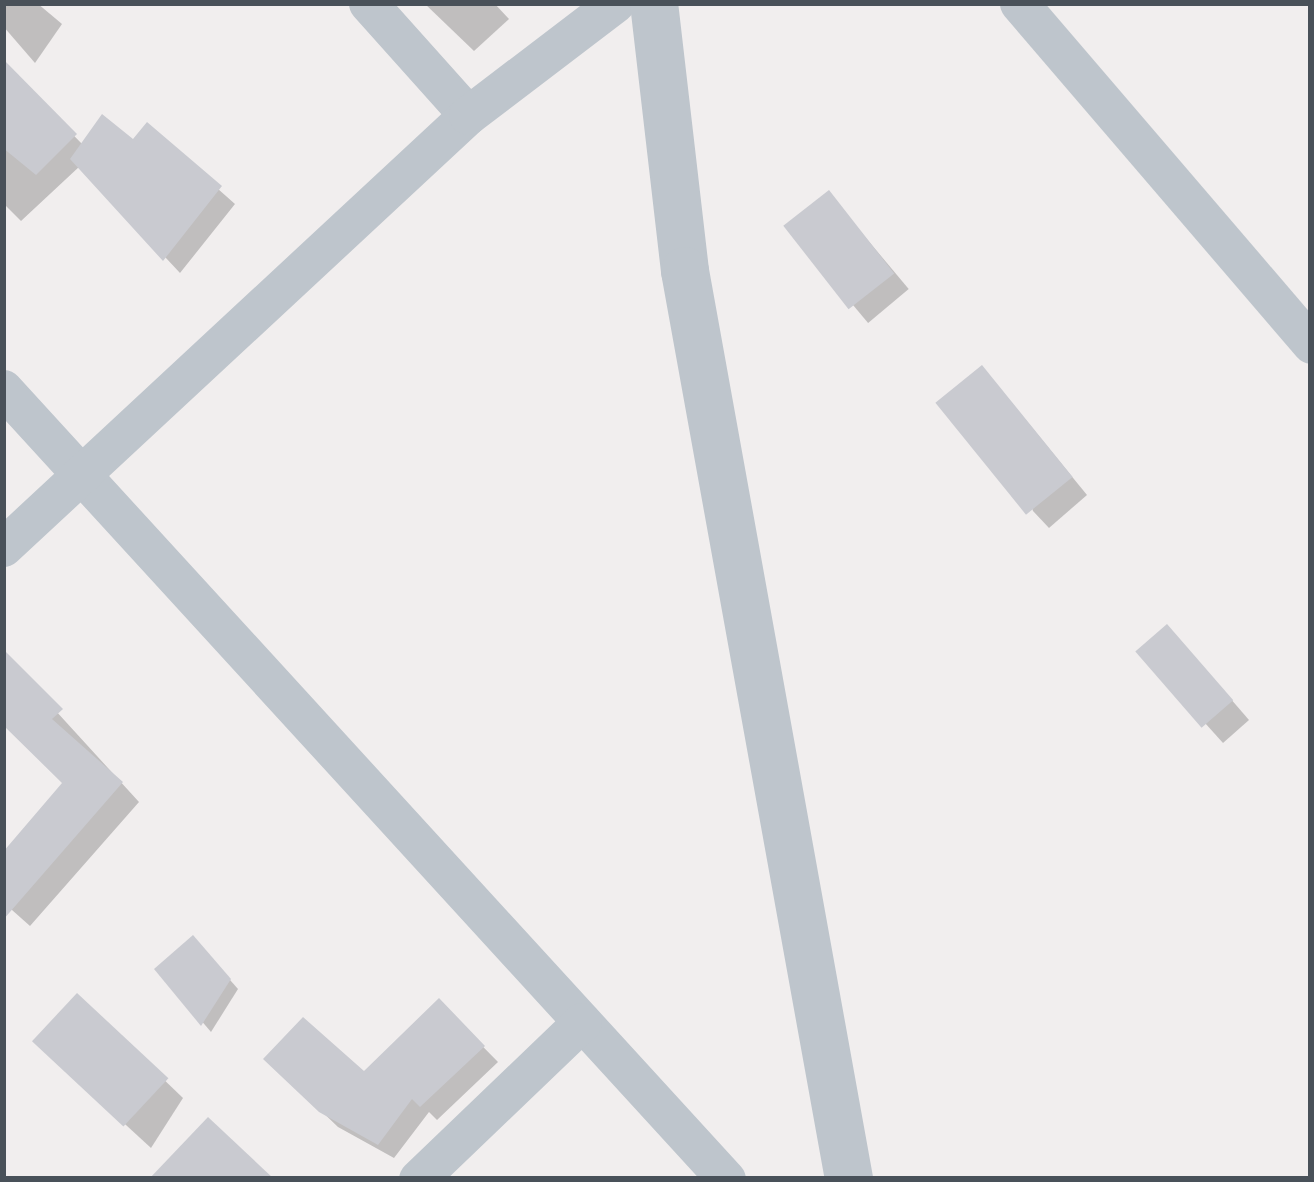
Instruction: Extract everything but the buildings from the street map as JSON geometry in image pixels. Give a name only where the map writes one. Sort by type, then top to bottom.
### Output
[{"type":"street","points":[[368,3],[468,115]]},
{"type":"street","points":[[3,547],[468,115],[615,3]]},
{"type":"street","points":[[654,3],[685,271],[850,1179]]},
{"type":"street","points":[[1019,3],[1311,344]]},
{"type":"street","points":[[3,389],[726,1179]]},
{"type":"street","points":[[418,1179],[582,1022]]}]
